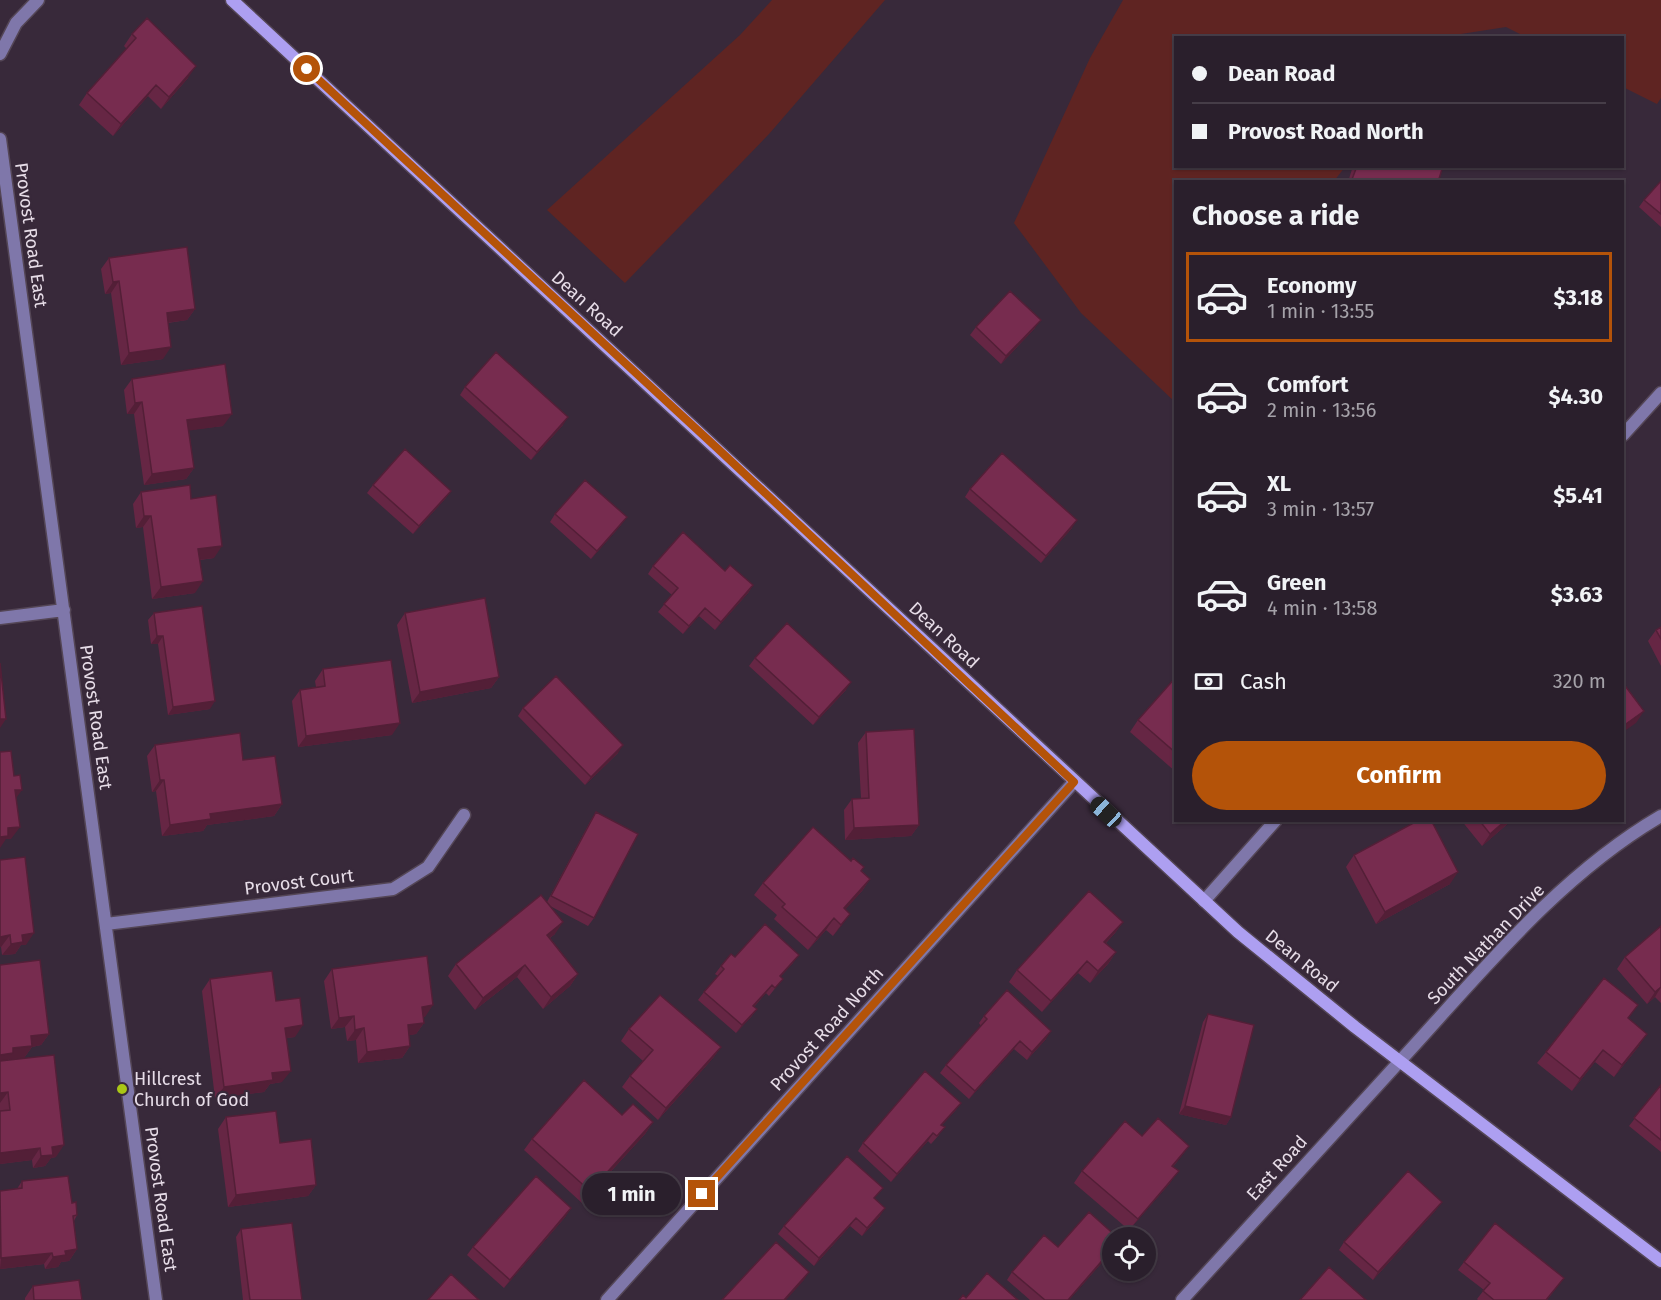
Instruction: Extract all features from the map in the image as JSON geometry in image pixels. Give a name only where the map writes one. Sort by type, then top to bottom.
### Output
[{"type":"main road","name":"Dean Road","points":[[232,0],[1204,901],[1346,1019],[1661,1261]]},
{"type":"street","points":[[0,54],[16,23],[38,0]]},
{"type":"street","name":"Provost Road East","points":[[0,139],[156,1300]]},
{"type":"street","points":[[1624,434],[1661,393]]},
{"type":"street","points":[[0,618],[64,610]]},
{"type":"street","name":"Provost Road North","points":[[607,1300],[1074,782]]},
{"type":"street","name":"Provost Court","points":[[106,924],[393,889],[428,867],[464,815]]},
{"type":"street","name":"South Nathan Drive","points":[[1400,1061],[1521,929],[1588,869],[1661,816]]},
{"type":"street","points":[[1204,901],[1274,822]]},
{"type":"street","name":"East Road","points":[[1182,1300],[1400,1061]]},
{"type":"shaded area","points":[[772,0],[885,0],[769,134],[625,283],[547,210],[740,35]]},
{"type":"shaded area","points":[[1123,0],[1661,0],[1661,98],[1657,104],[1624,88],[1624,36],[1524,36],[1506,27],[1448,36],[1174,36],[1174,168],[1344,168],[1335,180],[1174,180],[1174,401],[1081,313],[1014,223],[1090,58]]},
{"type":"building","points":[[147,18],[196,66],[169,97],[156,85],[121,124],[87,93],[136,38],[132,34]]},
{"type":"building","points":[[1356,168],[1442,168],[1439,180],[1352,180]]},
{"type":"building","points":[[1661,181],[1661,214],[1644,200]]},
{"type":"building","points":[[187,247],[195,309],[167,313],[171,347],[129,353],[119,281],[113,282],[109,258]]},
{"type":"building","points":[[1010,291],[1041,320],[1006,356],[976,327]]},
{"type":"building","points":[[496,352],[568,417],[537,452],[465,387]]},
{"type":"building","points":[[225,364],[232,414],[187,420],[194,468],[152,474],[142,402],[135,403],[132,379]]},
{"type":"building","points":[[405,449],[451,491],[419,526],[373,485]]},
{"type":"building","points":[[1002,453],[1077,520],[1046,556],[970,489]]},
{"type":"building","points":[[585,480],[627,517],[597,551],[555,514]]},
{"type":"building","points":[[190,485],[191,499],[216,495],[222,546],[198,549],[203,581],[161,587],[151,516],[144,516],[141,492]]},
{"type":"building","points":[[683,532],[725,571],[730,565],[753,585],[721,622],[705,608],[689,626],[664,604],[678,588],[653,566]]},
{"type":"building","points":[[485,598],[499,677],[420,692],[405,613]]},
{"type":"building","points":[[202,606],[215,701],[173,707],[163,636],[157,636],[154,613]]},
{"type":"building","points":[[787,623],[851,682],[819,717],[755,658]]},
{"type":"building","points":[[1661,627],[1661,639],[1656,630]]},
{"type":"building","points":[[391,660],[400,723],[306,736],[300,690],[325,686],[323,669]]},
{"type":"building","points":[[0,663],[6,719],[0,719]]},
{"type":"building","points":[[556,676],[623,745],[591,777],[523,708]]},
{"type":"building","points":[[1174,679],[1174,751],[1138,720]]},
{"type":"building","points":[[1624,684],[1644,711],[1624,725]]},
{"type":"building","points":[[914,729],[919,825],[854,828],[852,799],[869,798],[866,732]]},
{"type":"building","points":[[240,733],[243,760],[275,756],[282,804],[210,814],[211,819],[170,825],[164,780],[160,780],[155,745]]},
{"type":"building","points":[[11,751],[14,776],[20,775],[22,790],[15,790],[20,827],[8,828],[8,836],[0,837],[0,752]]},
{"type":"building","points":[[596,812],[638,834],[594,918],[551,896]]},
{"type":"building","points":[[1415,822],[1432,822],[1458,872],[1385,912],[1354,855]]},
{"type":"building","points":[[1481,822],[1504,822],[1490,834]]},
{"type":"building","points":[[813,827],[851,861],[853,858],[864,867],[861,871],[870,879],[844,908],[850,914],[841,925],[834,918],[817,938],[782,907],[785,904],[763,883]]},
{"type":"building","points":[[25,857],[34,933],[22,935],[23,942],[11,944],[10,935],[0,937],[0,860]]},
{"type":"building","points":[[1089,891],[1123,922],[1104,942],[1116,952],[1098,971],[1087,961],[1051,1001],[1017,970]]},
{"type":"building","points":[[541,895],[563,922],[547,935],[578,974],[551,997],[525,965],[483,998],[456,964]]},
{"type":"building","points":[[765,924],[799,955],[780,976],[783,979],[775,988],[772,985],[753,1006],[757,1009],[742,1025],[704,992],[724,969],[721,966],[731,954],[735,957]]},
{"type":"building","points":[[1661,926],[1661,987],[1655,992],[1625,957]]},
{"type":"building","points":[[427,956],[433,1005],[422,1007],[424,1023],[408,1025],[410,1046],[367,1052],[364,1028],[355,1030],[354,1016],[339,1018],[332,969]]},
{"type":"building","points":[[40,960],[49,1034],[31,1036],[32,1046],[13,1048],[13,1053],[0,1055],[0,965]]},
{"type":"building","points":[[272,971],[276,1001],[300,998],[303,1025],[285,1028],[291,1071],[272,1073],[273,1080],[224,1087],[210,979]]},
{"type":"building","points":[[1604,978],[1638,1005],[1628,1018],[1647,1034],[1622,1065],[1603,1050],[1580,1079],[1546,1052]]},
{"type":"building","points":[[1007,990],[1051,1031],[1032,1052],[1020,1041],[975,1091],[946,1065],[987,1019],[984,1016]]},
{"type":"building","points":[[660,995],[721,1047],[666,1108],[630,1076],[653,1050],[629,1029]]},
{"type":"building","points":[[1208,1014],[1254,1025],[1231,1117],[1185,1106]]},
{"type":"building","points":[[54,1055],[64,1145],[52,1147],[53,1155],[41,1156],[40,1148],[0,1153],[0,1111],[10,1110],[8,1092],[0,1093],[0,1061]]},
{"type":"building","points":[[925,1071],[961,1103],[941,1125],[945,1127],[937,1136],[933,1133],[897,1174],[863,1143]]},
{"type":"building","points":[[584,1080],[622,1115],[633,1104],[653,1122],[590,1191],[532,1139]]},
{"type":"building","points":[[1661,1085],[1661,1140],[1634,1118]]},
{"type":"building","points":[[276,1111],[280,1143],[311,1139],[316,1185],[236,1195],[226,1117]]},
{"type":"building","points":[[1158,1118],[1189,1146],[1172,1166],[1179,1171],[1138,1219],[1082,1171],[1125,1121],[1142,1136]]},
{"type":"building","points":[[847,1156],[883,1188],[874,1198],[885,1208],[867,1228],[856,1218],[819,1258],[784,1226]]},
{"type":"building","points":[[1408,1171],[1442,1202],[1378,1272],[1344,1242]]},
{"type":"building","points":[[68,1176],[72,1203],[76,1202],[77,1215],[73,1216],[77,1249],[65,1251],[66,1255],[53,1257],[52,1253],[1,1258],[0,1191],[22,1188],[22,1181]]},
{"type":"building","points":[[536,1176],[571,1208],[510,1280],[473,1247]]},
{"type":"building","points":[[1089,1212],[1106,1227],[1102,1227],[1102,1261],[1068,1300],[1045,1300],[1012,1272],[1044,1235],[1058,1247]]},
{"type":"building","points":[[292,1223],[302,1300],[250,1300],[241,1229]]},
{"type":"building","points":[[1495,1223],[1564,1278],[1546,1300],[1494,1300],[1483,1291],[1490,1283],[1464,1262]]},
{"type":"building","points":[[776,1242],[809,1272],[784,1300],[722,1300]]},
{"type":"building","points":[[1329,1267],[1366,1300],[1300,1300]]},
{"type":"building","points":[[987,1273],[1018,1300],[959,1300],[963,1295],[966,1298]]},
{"type":"building","points":[[451,1274],[479,1300],[428,1300]]},
{"type":"building","points":[[79,1280],[82,1300],[34,1300],[33,1286]]},
{"type":"place","name":"Hillcrest Church of God","points":[[122,1089]]},
{"type":"route","points":[[307,69],[1074,782],[702,1194]]}]
